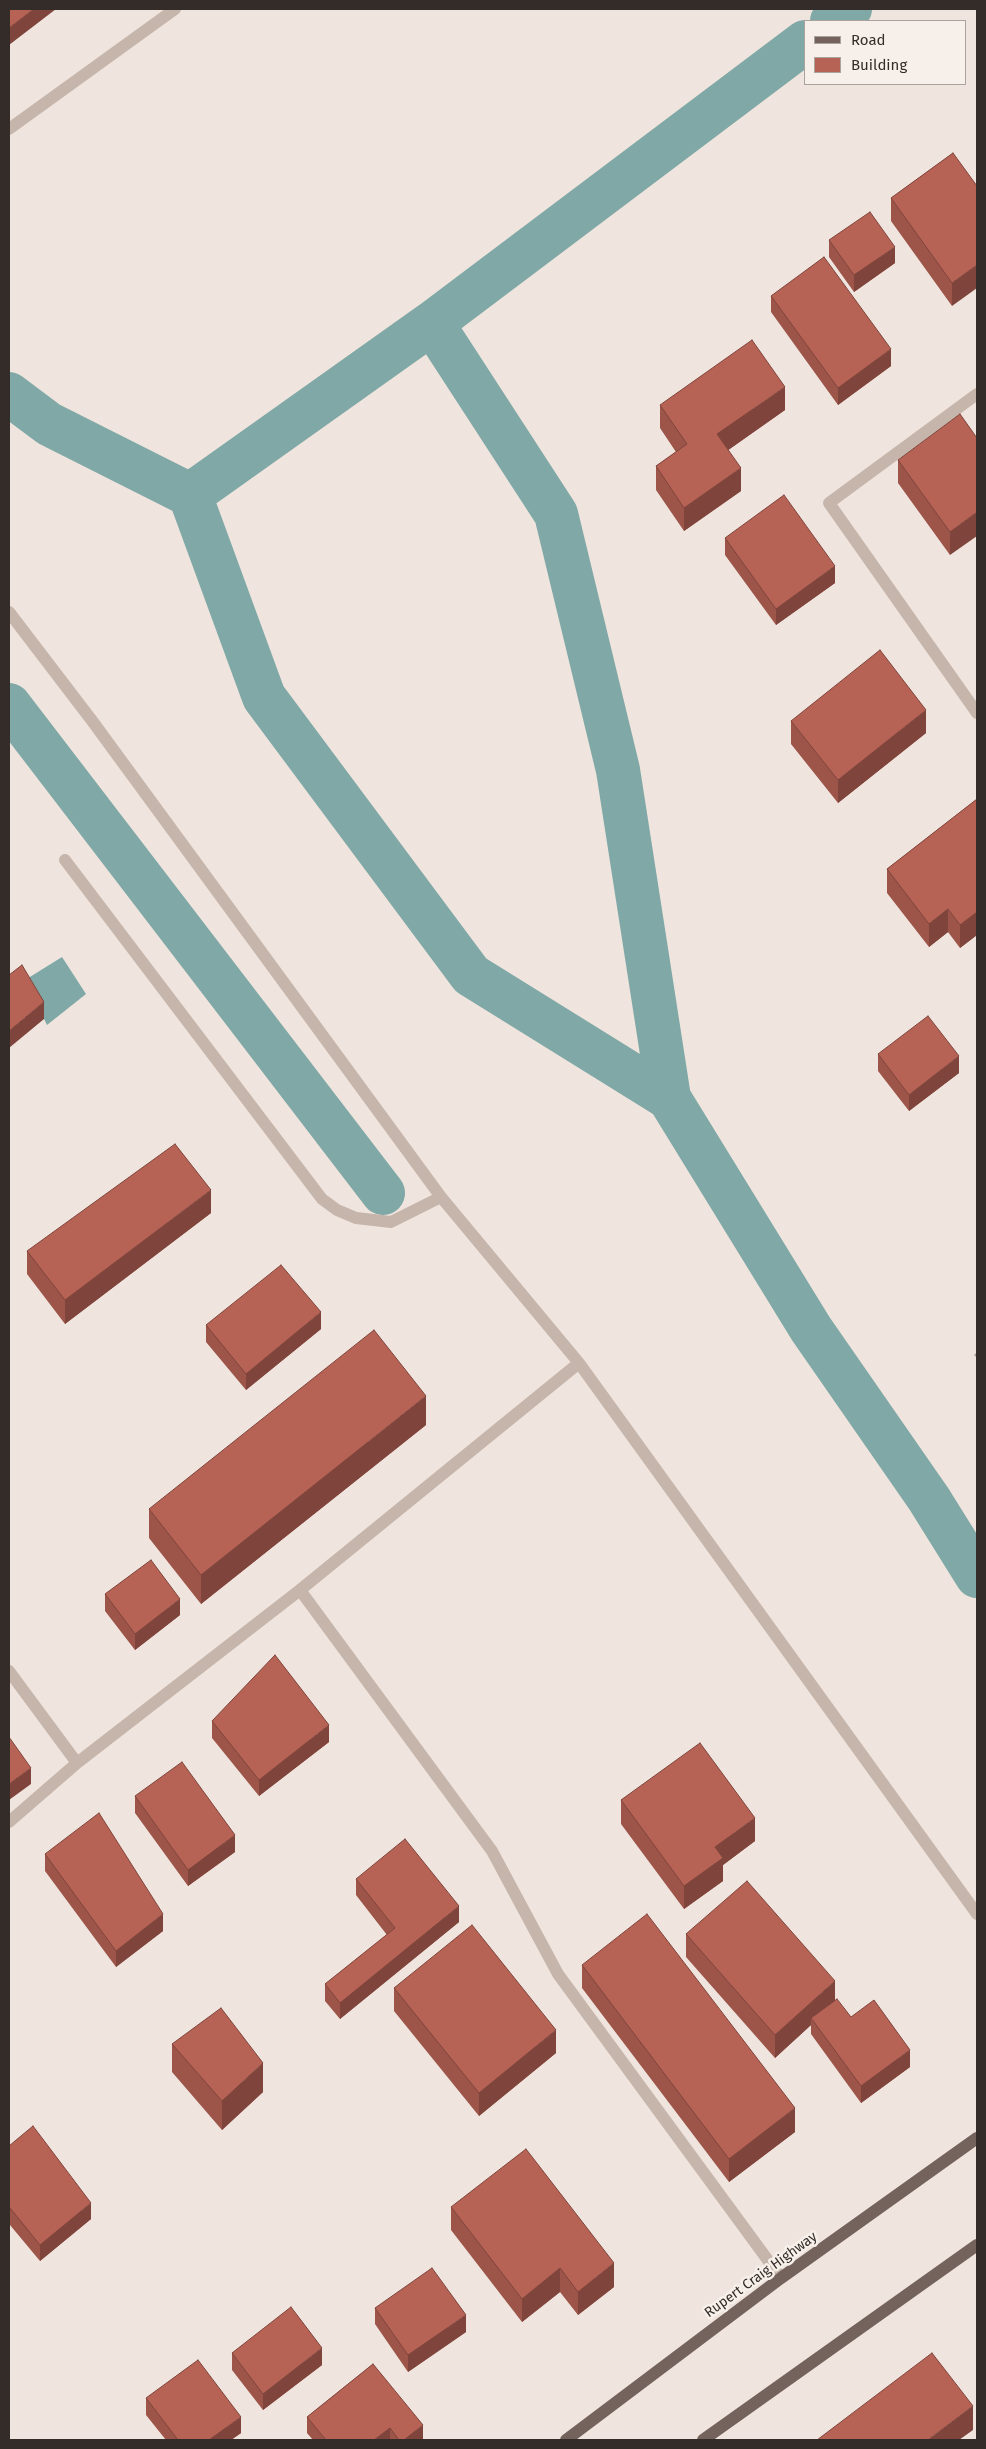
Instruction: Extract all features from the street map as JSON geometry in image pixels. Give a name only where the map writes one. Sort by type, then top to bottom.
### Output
[{"type":"main road","name":"Rupert Craig Highway","points":[[566,2440],[781,2278],[977,2138]]},
{"type":"main road","points":[[703,2440],[977,2245]]},
{"type":"street","points":[[9,129],[174,9]]},
{"type":"street","points":[[977,394],[829,503],[977,713]]},
{"type":"street","points":[[9,612],[93,722],[441,1196],[579,1363],[977,1914]]},
{"type":"street","points":[[65,860],[322,1199],[338,1210],[356,1218],[391,1222],[441,1196]]},
{"type":"street","points":[[9,1822],[77,1763],[300,1590],[579,1363]]},
{"type":"street","points":[[300,1590],[492,1852],[558,1974],[781,2278]]},
{"type":"street","points":[[9,1671],[77,1763]]},
{"type":"water","points":[[62,957],[86,994],[47,1025],[25,980]]},
{"type":"building","points":[[9,9],[34,9],[9,28]]},
{"type":"building","points":[[953,153],[977,186],[977,265],[952,283],[891,198]]},
{"type":"building","points":[[870,212],[895,247],[854,275],[829,240]]},
{"type":"building","points":[[824,257],[891,349],[838,388],[771,296]]},
{"type":"building","points":[[752,340],[785,387],[717,434],[741,468],[684,508],[656,466],[687,444],[660,405]]},
{"type":"building","points":[[960,414],[977,438],[977,512],[950,532],[898,460]]},
{"type":"building","points":[[784,495],[835,566],[776,609],[725,538]]},
{"type":"building","points":[[880,650],[926,710],[838,780],[791,721]]},
{"type":"building","points":[[977,799],[977,912],[960,925],[948,909],[929,924],[887,869]]},
{"type":"building","points":[[22,965],[44,1002],[9,1031],[9,975]]},
{"type":"building","points":[[928,1016],[959,1056],[909,1095],[878,1054]]},
{"type":"building","points":[[175,1144],[211,1190],[65,1300],[27,1251]]},
{"type":"building","points":[[281,1265],[321,1312],[246,1374],[206,1325]]},
{"type":"building","points":[[374,1330],[426,1396],[201,1575],[149,1509]]},
{"type":"building","points":[[151,1560],[180,1599],[135,1634],[105,1594]]},
{"type":"building","points":[[275,1655],[329,1725],[259,1780],[212,1721]]},
{"type":"building","points":[[9,1737],[31,1768],[9,1784]]},
{"type":"building","points":[[700,1743],[755,1818],[715,1847],[723,1858],[684,1886],[621,1800]]},
{"type":"building","points":[[182,1762],[235,1835],[188,1870],[135,1796]]},
{"type":"building","points":[[99,1813],[163,1914],[116,1951],[45,1854]]},
{"type":"building","points":[[405,1839],[459,1906],[340,2003],[325,1984],[395,1928],[356,1879]]},
{"type":"building","points":[[747,1881],[835,1981],[775,2035],[686,1934]]},
{"type":"building","points":[[647,1914],[795,2108],[729,2159],[582,1965]]},
{"type":"building","points":[[472,1925],[556,2030],[479,2093],[394,1988]]},
{"type":"building","points":[[837,1999],[851,2017],[874,2000],[910,2050],[861,2086],[811,2018]]},
{"type":"building","points":[[221,2008],[263,2063],[222,2101],[172,2044]]},
{"type":"building","points":[[33,2126],[91,2203],[40,2245],[9,2209],[9,2146]]},
{"type":"building","points":[[526,2149],[614,2263],[578,2292],[560,2268],[522,2299],[451,2207]]},
{"type":"building","points":[[432,2268],[466,2315],[408,2355],[375,2308]]},
{"type":"building","points":[[291,2307],[322,2348],[263,2394],[232,2353]]},
{"type":"building","points":[[932,2353],[973,2406],[928,2440],[817,2440]]},
{"type":"building","points":[[198,2360],[241,2417],[209,2440],[178,2440],[146,2398]]},
{"type":"building","points":[[373,2364],[423,2425],[404,2440],[399,2440],[390,2428],[374,2440],[326,2440],[307,2417]]},
{"type":"waterway","points":[[834,20],[850,9]]},
{"type":"waterway","points":[[190,495],[432,323],[804,43]]},
{"type":"waterway","points":[[432,323],[556,514],[618,770],[669,1098],[811,1329],[929,1499],[977,1576]]},
{"type":"waterway","points":[[9,394],[49,424],[190,495],[264,697],[471,975],[669,1098]]},
{"type":"waterway","points":[[9,705],[383,1193]]}]
